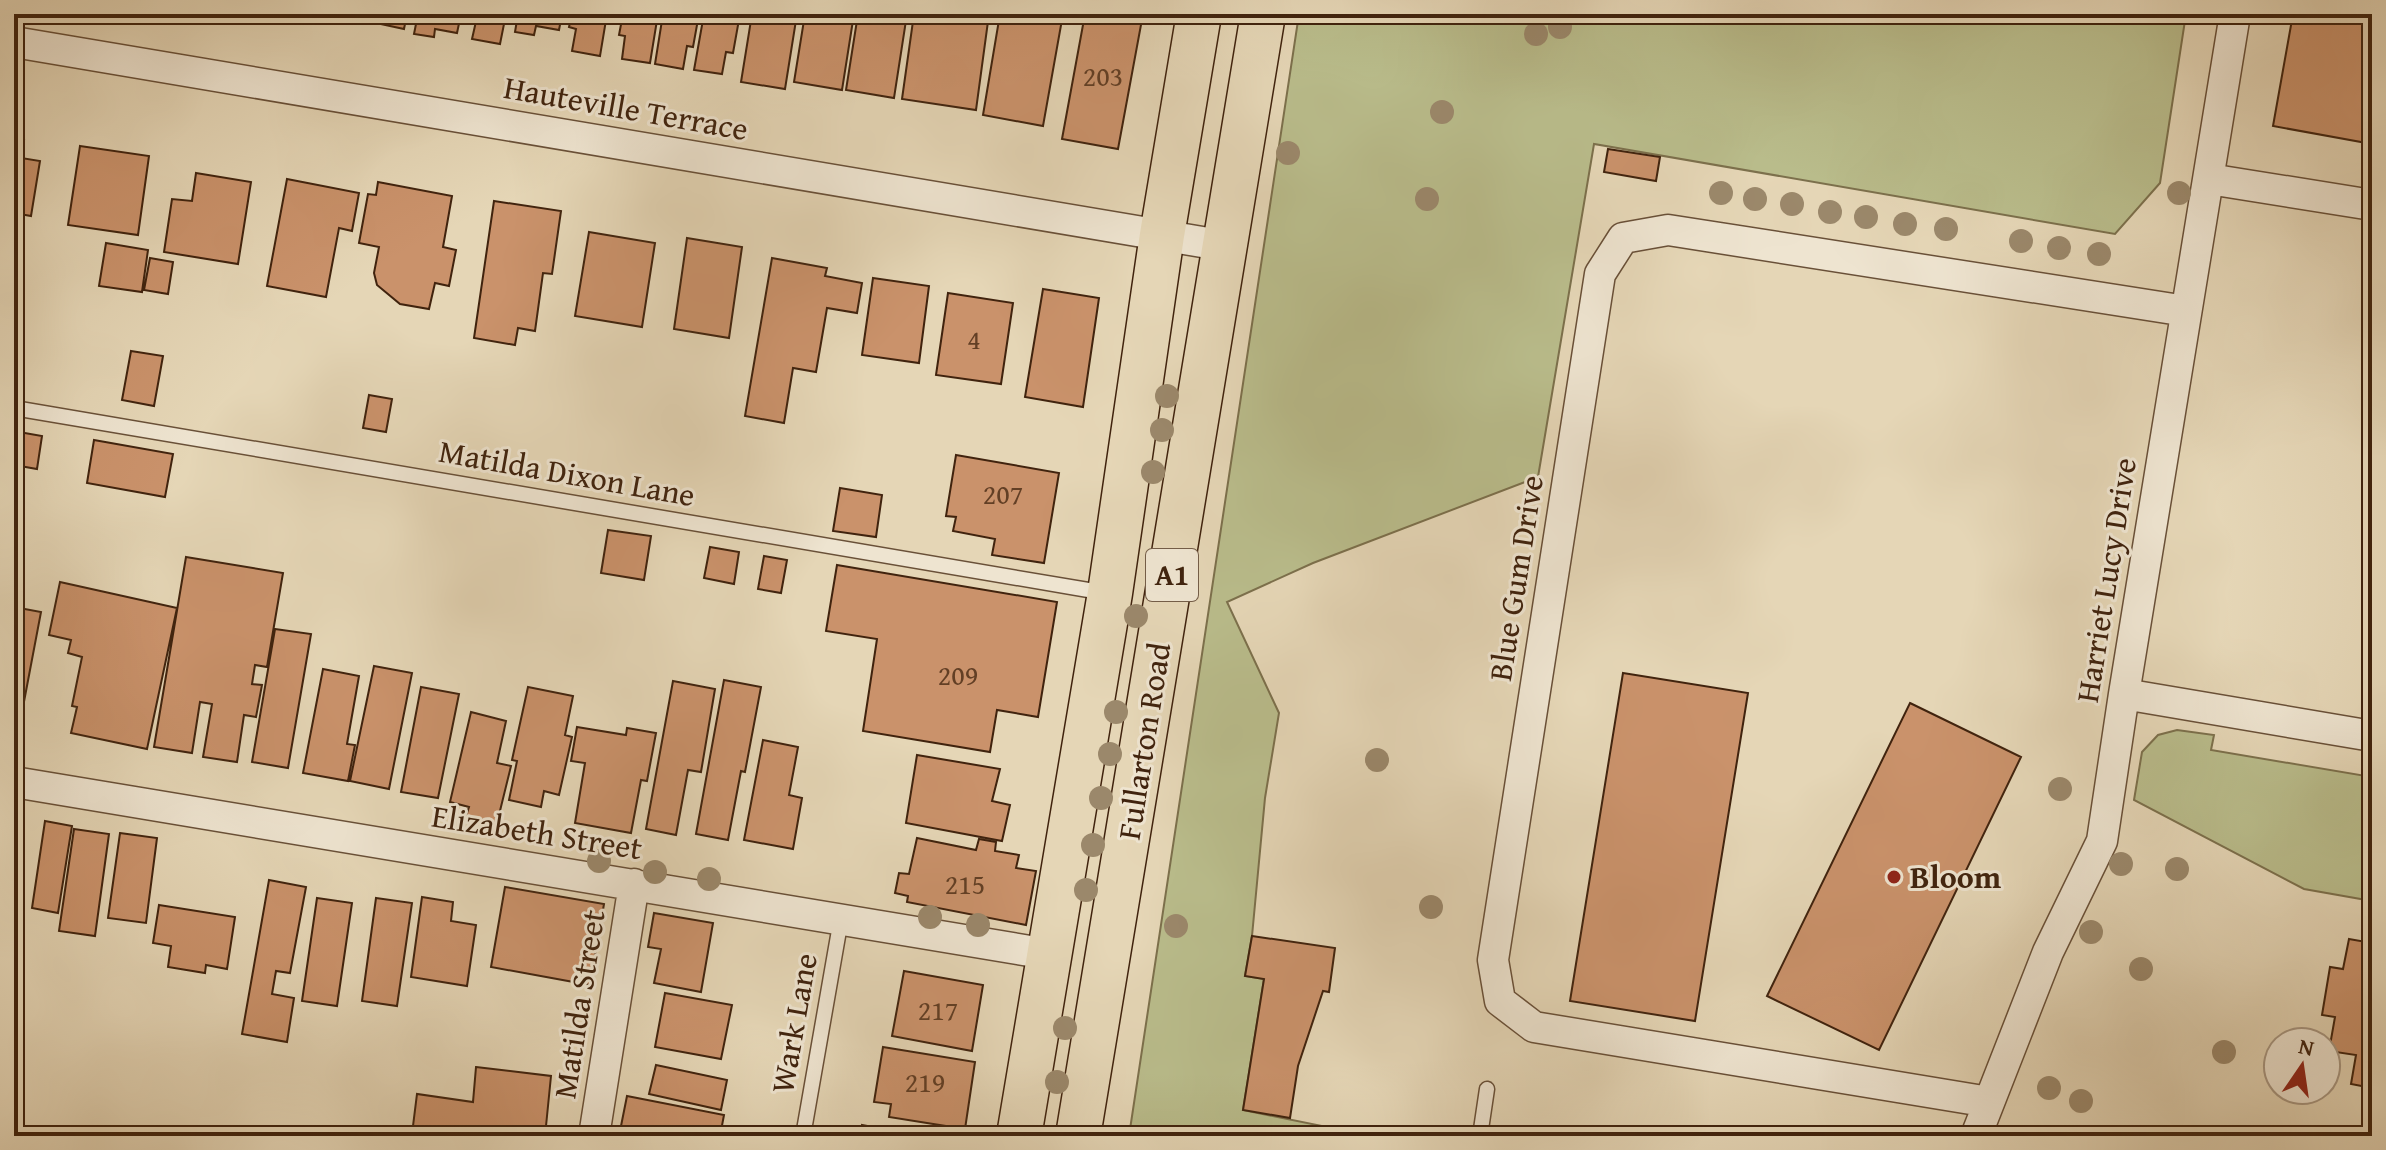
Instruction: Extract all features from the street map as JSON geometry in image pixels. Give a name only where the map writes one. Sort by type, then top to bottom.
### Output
[{"type":"main road","name":"Fullarton Road","points":[[1019,1136],[1110,593],[1162,235],[1199,14]]},
{"type":"main road","name":"Fullarton Road","points":[[1078,1136],[1263,14]]},
{"type":"street","name":"Harriet Lucy Drive","points":[[1976,1136],[2048,952],[2102,841],[2235,14]]},
{"type":"street","name":"Hauteville Terrace","points":[[14,42],[1226,246]]},
{"type":"street","points":[[2209,179],[2372,205]]},
{"type":"street","name":"Blue Gum Drive","points":[[1989,1102],[1534,1027],[1500,1001],[1493,960],[1600,274],[1623,238],[1668,230],[2186,311]]},
{"type":"street","points":[[2124,694],[2372,736]]},
{"type":"street","name":"Elizabeth Street","points":[[14,782],[1048,954]]},
{"type":"street","name":"Matilda Street","points":[[594,1136],[634,884]]},
{"type":"lane","name":"Matilda Dixon Lane","points":[[14,408],[1110,593]]},
{"type":"lane","name":"Wark Lane","points":[[803,1136],[841,919]]},
{"type":"lane","points":[[1480,1136],[1487,1089]]},
{"type":"green space","points":[[1299,14],[2186,14],[2160,183],[2115,234],[1594,144],[1538,477],[1313,563],[1227,602],[1279,713],[1265,798],[1252,936],[1245,976],[1264,979],[1243,1110],[1342,1130],[1343,1136],[1129,1136]]},
{"type":"green space","points":[[2177,730],[2214,735],[2211,750],[2372,777],[2372,901],[2304,889],[2134,800],[2142,752],[2158,735]]},
{"type":"building","points":[[329,14],[358,14],[357,20]]},
{"type":"building","points":[[378,14],[407,14],[404,29],[376,23]]},
{"type":"building","points":[[418,14],[461,14],[457,33],[435,29],[434,37],[414,34]]},
{"type":"building","points":[[470,14],[506,14],[500,44],[472,39],[477,17]]},
{"type":"building","points":[[518,14],[562,14],[559,30],[536,26],[534,35],[515,32]]},
{"type":"building","points":[[572,14],[607,14],[600,56],[572,51],[576,29],[569,27]]},
{"type":"building","points":[[623,14],[658,14],[650,63],[622,59],[625,36],[619,35]]},
{"type":"building","points":[[663,14],[699,14],[693,47],[687,46],[683,69],[655,64]]},
{"type":"building","points":[[704,14],[740,14],[733,53],[726,52],[722,74],[694,70]]},
{"type":"building","points":[[752,14],[797,14],[785,89],[741,82]]},
{"type":"building","points":[[805,14],[854,14],[842,90],[794,82]]},
{"type":"building","points":[[858,14],[907,14],[894,98],[846,90]]},
{"type":"building","points":[[914,14],[989,14],[976,110],[902,99]]},
{"type":"building","points":[[1000,14],[1063,14],[1043,126],[983,115]]},
{"type":"building","points":[[1085,14],[1143,14],[1118,149],[1062,139]]},
{"type":"building","points":[[2293,14],[2349,14],[2372,18],[2372,144],[2273,126]]},
{"type":"building","points":[[14,138],[24,140],[21,158],[40,161],[31,216],[14,213]]},
{"type":"building","points":[[80,146],[149,156],[138,235],[68,225]]},
{"type":"building","points":[[1608,149],[1660,157],[1656,181],[1604,172]]},
{"type":"building","points":[[196,173],[251,182],[238,264],[164,252],[172,199],[192,201]]},
{"type":"building","points":[[287,179],[359,193],[352,231],[339,228],[326,297],[267,286]]},
{"type":"building","points":[[378,182],[452,196],[443,247],[456,250],[449,286],[435,283],[429,309],[400,304],[377,285],[374,273],[379,247],[359,243],[368,194],[376,195]]},
{"type":"building","points":[[494,201],[561,211],[552,274],[543,273],[535,331],[518,328],[515,345],[474,338]]},
{"type":"building","points":[[589,232],[655,243],[642,327],[575,316]]},
{"type":"building","points":[[687,238],[742,247],[729,338],[674,329]]},
{"type":"building","points":[[106,243],[148,250],[142,292],[99,286]]},
{"type":"building","points":[[150,258],[173,262],[168,294],[144,290]]},
{"type":"building","points":[[772,258],[827,268],[825,276],[862,283],[857,313],[827,308],[816,372],[793,368],[784,423],[745,416]]},
{"type":"building","points":[[873,278],[929,286],[919,363],[862,355]]},
{"type":"building","points":[[1043,289],[1099,298],[1083,407],[1025,397]]},
{"type":"building","points":[[948,293],[1013,303],[1001,384],[936,375]]},
{"type":"building","points":[[131,351],[163,356],[154,406],[122,400]]},
{"type":"building","points":[[369,395],[392,399],[386,432],[363,428]]},
{"type":"building","points":[[19,432],[42,436],[37,469],[14,465]]},
{"type":"building","points":[[94,440],[173,454],[165,497],[87,483]]},
{"type":"building","points":[[956,455],[1059,473],[1044,563],[992,555],[995,539],[953,531],[956,517],[946,516]]},
{"type":"building","points":[[840,488],[882,495],[876,537],[833,531]]},
{"type":"building","points":[[608,530],[651,536],[644,580],[601,573]]},
{"type":"building","points":[[710,547],[739,552],[734,584],[704,578]]},
{"type":"building","points":[[764,556],[787,560],[781,593],[758,589]]},
{"type":"building","points":[[186,557],[283,573],[267,667],[255,665],[252,684],[262,685],[256,717],[244,715],[237,762],[203,757],[212,704],[200,702],[192,753],[154,747]]},
{"type":"building","points":[[837,565],[1057,602],[1038,717],[997,710],[990,752],[863,731],[877,639],[826,631]]},
{"type":"building","points":[[60,582],[177,608],[147,749],[71,733],[77,707],[72,706],[82,657],[68,653],[71,640],[49,635]]},
{"type":"building","points":[[14,607],[41,612],[19,728],[14,727]]},
{"type":"building","points":[[275,629],[311,634],[288,768],[252,762]]},
{"type":"building","points":[[374,666],[412,673],[389,789],[350,781]]},
{"type":"building","points":[[323,669],[359,676],[347,744],[355,745],[348,781],[303,773]]},
{"type":"building","points":[[1623,673],[1748,693],[1695,1021],[1570,1001]]},
{"type":"building","points":[[724,680],[761,687],[728,840],[696,834]]},
{"type":"building","points":[[673,681],[715,689],[701,772],[688,770],[676,835],[646,829]]},
{"type":"building","points":[[421,687],[459,694],[438,798],[401,792]]},
{"type":"building","points":[[528,687],[573,696],[565,735],[572,737],[559,795],[544,791],[541,807],[509,800],[517,761],[512,760]]},
{"type":"building","name":"Bloom","points":[[1910,703],[2021,757],[1879,1050],[1767,996]]},
{"type":"building","points":[[471,712],[506,721],[497,763],[511,766],[497,823],[466,816],[469,807],[450,802]]},
{"type":"building","points":[[577,727],[626,735],[627,728],[656,733],[647,781],[641,780],[631,833],[575,823],[585,763],[571,761]]},
{"type":"building","points":[[763,740],[798,747],[789,795],[802,798],[793,849],[744,840]]},
{"type":"building","points":[[917,755],[1000,769],[992,801],[1010,805],[1002,841],[906,823]]},
{"type":"building","points":[[45,821],[72,826],[58,913],[32,908]]},
{"type":"building","points":[[74,829],[109,834],[95,936],[59,931]]},
{"type":"building","points":[[120,833],[157,838],[146,923],[108,918]]},
{"type":"building","points":[[917,838],[976,850],[979,839],[996,842],[995,851],[1019,855],[1016,868],[1036,871],[1026,925],[907,902],[908,896],[895,893],[899,873],[909,874]]},
{"type":"building","points":[[269,880],[306,887],[290,973],[276,971],[272,994],[294,998],[287,1042],[242,1034]]},
{"type":"building","points":[[505,887],[604,904],[590,985],[491,967]]},
{"type":"building","points":[[422,897],[453,902],[451,921],[476,925],[467,986],[411,977]]},
{"type":"building","points":[[317,898],[352,903],[337,1006],[302,1001]]},
{"type":"building","points":[[376,898],[412,903],[397,1006],[362,1001]]},
{"type":"building","points":[[159,905],[235,917],[227,969],[206,965],[205,973],[168,967],[171,946],[153,943]]},
{"type":"building","points":[[654,913],[713,923],[701,992],[654,983],[661,949],[648,947]]},
{"type":"building","points":[[1252,936],[1335,948],[1329,992],[1323,991],[1298,1066],[1290,1118],[1243,1110],[1264,979],[1245,976]]},
{"type":"building","points":[[2349,939],[2372,943],[2372,1088],[2351,1084],[2356,1055],[2342,1053],[2342,1026],[2333,1026],[2335,1017],[2322,1015],[2330,967],[2343,969]]},
{"type":"building","points":[[904,971],[983,985],[972,1051],[892,1036]]},
{"type":"building","points":[[665,993],[732,1005],[721,1059],[655,1047]]},
{"type":"building","points":[[883,1047],[975,1062],[965,1129],[889,1117],[891,1104],[874,1102]]},
{"type":"building","points":[[656,1065],[727,1080],[721,1110],[649,1094]]},
{"type":"building","points":[[476,1067],[551,1076],[545,1136],[412,1134],[417,1094],[473,1102]]},
{"type":"building","points":[[627,1096],[724,1115],[720,1136],[619,1136]]},
{"type":"building","points":[[862,1125],[922,1136],[860,1136]]},
{"type":"place","name":"Bloom","points":[[1894,877]]}]
